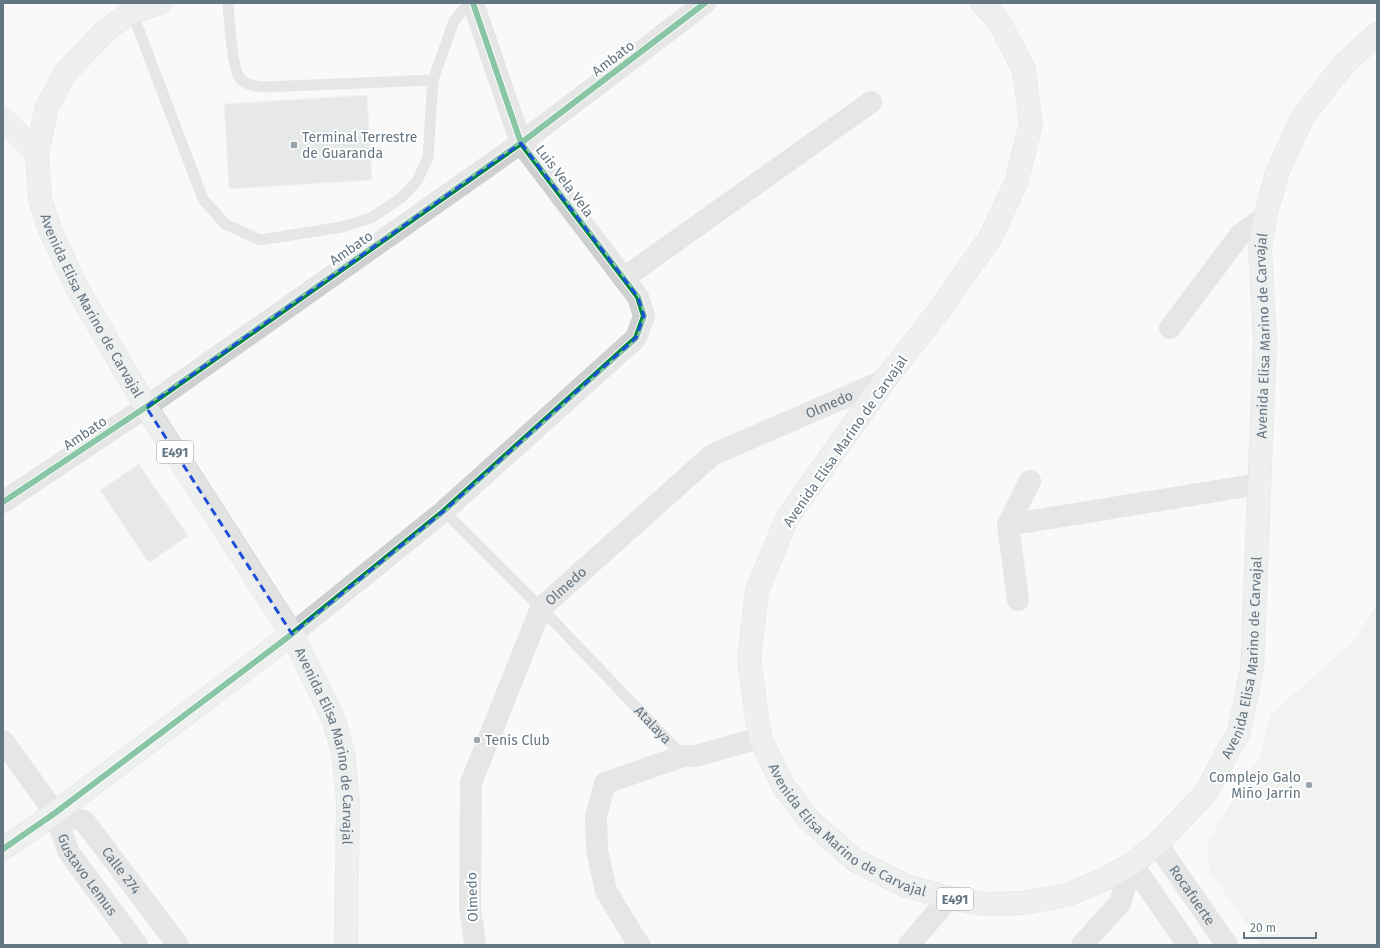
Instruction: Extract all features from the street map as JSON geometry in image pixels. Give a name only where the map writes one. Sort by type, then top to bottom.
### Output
[{"type":"main road","name":"Avenida Elisa Marino de Carvajal","points":[[160,3],[129,7],[65,74],[47,107],[37,153],[40,199],[50,230],[77,288],[146,407],[292,634],[333,718],[343,753],[348,799],[346,945]]},
{"type":"main road","name":"Avenida Elisa Marino de Carvajal","points":[[982,3],[998,20],[1024,70],[1031,124],[1016,183],[990,238],[937,313],[885,380],[787,518],[757,591],[749,660],[760,738],[784,787],[810,821],[855,860],[906,886],[949,898],[985,904],[1023,903],[1067,895],[1106,879],[1132,864],[1157,844],[1205,794],[1239,731],[1252,669],[1265,342],[1260,249],[1265,217],[1277,173],[1302,118],[1344,64],[1377,34]]},
{"type":"main road","points":[[3,119],[37,153]]},
{"type":"main road","points":[[3,849],[55,813],[292,634]]},
{"type":"street","name":"Luis Vela Vela","points":[[444,511],[636,338],[644,316],[638,297],[521,142],[472,3]]},
{"type":"street","name":"Ambato","points":[[3,502],[146,407],[521,142],[705,3]]},
{"type":"street","points":[[624,278],[871,102]]},
{"type":"street","points":[[1170,328],[1240,235],[1265,217]]},
{"type":"street","name":"Olmedo","points":[[476,945],[470,910],[471,783],[541,608],[712,455],[885,380]]},
{"type":"street","points":[[1018,600],[1008,525],[1030,482]]},
{"type":"street","points":[[1008,525],[1259,484]]},
{"type":"street","points":[[292,634],[444,511]]},
{"type":"street","points":[[683,756],[695,756],[760,738]]},
{"type":"street","name":"Gustavo Lemus","points":[[3,741],[55,813],[68,851],[137,945]]},
{"type":"street","name":"Atalaya","points":[[640,945],[606,890],[596,850],[596,817],[605,783],[683,756]]},
{"type":"street","name":"Calle 274","points":[[55,813],[84,821],[178,945]]},
{"type":"street","name":"Rocafuerte","points":[[1157,844],[1227,945]]},
{"type":"street","points":[[1082,945],[1120,902],[1132,864]]},
{"type":"street","points":[[1132,864],[1188,945]]},
{"type":"street","points":[[909,945],[949,898]]},
{"type":"lane","points":[[228,3],[234,63],[239,77],[250,86],[264,87],[433,80]]},
{"type":"lane","points":[[129,7],[203,198],[225,224],[260,240],[342,227],[371,218],[401,198],[416,181],[428,158],[433,80],[454,21],[463,10],[472,3]]},
{"type":"lane","name":"Atalaya","points":[[444,511],[541,608],[683,756]]},
{"type":"highlighted area","points":[[521,143],[638,297],[644,316],[636,338],[444,511],[292,634],[146,407]]},
{"type":"shaded area","name":"Complejo Galo Miño Jarrín","points":[[1377,604],[1377,945],[1260,945],[1209,870],[1207,843],[1259,757],[1272,713],[1355,640]]},
{"type":"building","points":[[367,95],[372,180],[229,189],[224,104]]},
{"type":"building","points":[[139,464],[188,536],[149,563],[100,490]]},
{"type":"cycle path","points":[[3,849],[55,813],[292,634],[444,511],[636,338],[644,316],[638,297],[521,143],[473,3]]},
{"type":"cycle path","points":[[3,502],[146,407],[521,143],[705,3]]},
{"type":"place","name":"Terminal Terrestre de Guaranda","points":[[294,145]]},
{"type":"place","name":"Tenis Club","points":[[477,740]]},
{"type":"place","name":"Complejo Galo Miño Jarrín","points":[[1309,785]]}]
